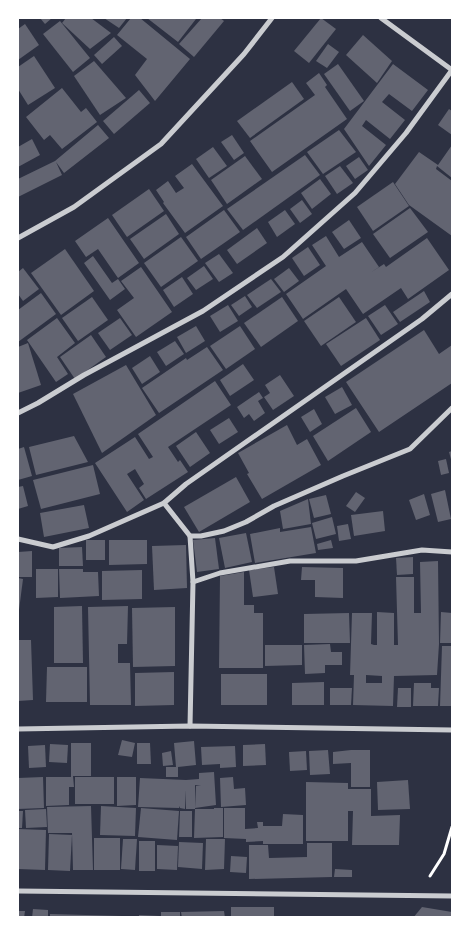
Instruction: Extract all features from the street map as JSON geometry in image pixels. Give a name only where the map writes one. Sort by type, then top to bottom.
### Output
[{"type":"street","points":[[18,238],[74,207],[162,144],[244,54],[272,18]]},
{"type":"street","points":[[18,412],[38,403],[84,375],[203,311],[283,257],[355,193],[406,133],[452,70],[381,18]]},
{"type":"street","points":[[18,539],[53,547],[89,536],[164,503],[186,484],[422,319],[452,294]]},
{"type":"street","points":[[190,536],[224,531],[274,506],[342,476],[410,449],[452,408]]},
{"type":"street","points":[[164,503],[190,536],[193,582],[190,726]]},
{"type":"street","points":[[193,582],[220,573],[290,561],[356,561],[422,550],[452,552]]},
{"type":"street","points":[[18,729],[190,726],[452,730]]},
{"type":"street","points":[[18,891],[452,896]]},
{"type":"path","points":[[415,896],[444,854],[452,827]]},
{"type":"building","points":[[40,18],[52,18],[45,24]]},
{"type":"building","points":[[66,18],[91,18],[111,33],[90,49],[62,23]]},
{"type":"building","points":[[104,18],[127,18],[119,28]]},
{"type":"building","points":[[131,18],[140,18],[190,59],[155,101],[135,75],[147,59],[117,35]]},
{"type":"building","points":[[147,18],[195,18],[196,19],[178,42]]},
{"type":"building","points":[[202,18],[220,18],[224,21],[194,57],[179,44]]},
{"type":"building","points":[[321,18],[336,29],[309,63],[294,51]]},
{"type":"building","points":[[60,21],[90,58],[73,72],[43,34]]},
{"type":"building","points":[[25,24],[39,45],[18,60],[18,29]]},
{"type":"building","points":[[363,35],[392,61],[377,83],[346,55]]},
{"type":"building","points":[[114,37],[122,46],[102,64],[94,55]]},
{"type":"building","points":[[328,44],[339,52],[327,68],[316,61]]},
{"type":"building","points":[[34,56],[55,88],[28,105],[18,89],[18,67]]},
{"type":"building","points":[[94,61],[126,98],[100,115],[74,76]]},
{"type":"building","points":[[338,64],[364,101],[350,111],[324,74]]},
{"type":"building","points":[[393,64],[428,90],[412,111],[389,94],[382,102],[405,120],[390,139],[366,120],[362,126],[386,145],[369,166],[344,129]]},
{"type":"building","points":[[319,73],[327,85],[325,87],[347,119],[272,172],[250,141],[315,95],[306,83]]},
{"type":"building","points":[[292,82],[304,99],[250,138],[237,121]]},
{"type":"building","points":[[62,88],[81,112],[86,108],[97,122],[62,149],[50,135],[44,140],[26,117]]},
{"type":"building","points":[[139,90],[150,103],[114,134],[103,121]]},
{"type":"building","points":[[449,109],[452,111],[452,135],[438,125]]},
{"type":"building","points":[[98,125],[109,138],[64,173],[56,162],[62,175],[18,197],[18,179],[55,161]]},
{"type":"building","points":[[339,130],[356,152],[323,174],[307,152]]},
{"type":"building","points":[[232,135],[244,153],[234,160],[221,142]]},
{"type":"building","points":[[32,139],[40,155],[18,167],[18,147]]},
{"type":"building","points":[[452,145],[452,178],[437,166],[436,169],[452,181],[452,236],[409,205],[395,184],[419,152],[438,165]]},
{"type":"building","points":[[213,147],[227,166],[209,178],[196,159]]},
{"type":"building","points":[[305,155],[320,175],[243,230],[227,209]]},
{"type":"building","points":[[245,156],[262,179],[227,204],[211,180]]},
{"type":"building","points":[[359,157],[368,170],[355,179],[346,166]]},
{"type":"building","points":[[192,164],[223,206],[185,233],[156,190],[168,181],[176,193],[184,188],[175,176]]},
{"type":"building","points":[[340,166],[353,183],[337,194],[325,176]]},
{"type":"building","points":[[320,179],[331,194],[312,209],[301,193]]},
{"type":"building","points":[[393,182],[409,206],[373,231],[357,207]]},
{"type":"building","points":[[149,189],[164,211],[127,237],[112,215]]},
{"type":"building","points":[[302,200],[312,214],[300,223],[290,209]]},
{"type":"building","points":[[410,208],[428,232],[390,258],[373,234]]},
{"type":"building","points":[[224,210],[240,232],[201,259],[186,237]]},
{"type":"building","points":[[285,210],[295,224],[277,237],[268,222]]},
{"type":"building","points":[[166,214],[179,234],[144,259],[130,239]]},
{"type":"building","points":[[108,218],[139,263],[118,278],[98,249],[86,257],[75,241]]},
{"type":"building","points":[[349,220],[361,238],[344,249],[332,232]]},
{"type":"building","points":[[257,228],[267,243],[237,264],[227,250]]},
{"type":"building","points":[[326,236],[339,257],[362,242],[379,267],[370,273],[384,264],[386,267],[427,238],[449,270],[408,299],[401,288],[363,314],[346,289],[303,319],[286,294],[326,266],[312,245]]},
{"type":"building","points":[[181,237],[198,261],[161,287],[144,263]]},
{"type":"building","points":[[308,247],[320,265],[304,276],[292,258]]},
{"type":"building","points":[[65,249],[94,291],[61,315],[31,273]]},
{"type":"building","points":[[219,254],[233,273],[219,282],[205,263]]},
{"type":"building","points":[[93,256],[112,283],[118,279],[125,289],[110,300],[84,263]]},
{"type":"building","points":[[204,266],[213,279],[196,290],[187,278]]},
{"type":"building","points":[[141,267],[172,312],[136,337],[117,310],[134,298],[121,281]]},
{"type":"building","points":[[23,268],[39,289],[23,301],[18,294],[18,272]]},
{"type":"building","points":[[289,268],[299,281],[284,292],[274,279]]},
{"type":"building","points":[[182,277],[193,294],[174,307],[163,290]]},
{"type":"building","points":[[271,279],[281,292],[257,308],[247,295]]},
{"type":"building","points":[[424,291],[430,302],[400,322],[393,312]]},
{"type":"building","points":[[41,293],[56,314],[18,342],[18,310]]},
{"type":"building","points":[[245,296],[252,307],[239,316],[231,305]]},
{"type":"building","points":[[92,297],[108,320],[78,341],[62,318]]},
{"type":"building","points":[[282,297],[298,321],[261,347],[244,323]]},
{"type":"building","points":[[339,297],[356,322],[321,346],[304,321]]},
{"type":"building","points":[[228,305],[238,321],[220,332],[210,316]]},
{"type":"building","points":[[385,305],[398,324],[381,335],[368,316]]},
{"type":"building","points":[[57,318],[75,343],[57,357],[68,374],[56,382],[27,340]]},
{"type":"building","points":[[120,318],[132,335],[110,350],[98,333]]},
{"type":"building","points":[[366,318],[380,340],[341,366],[326,344]]},
{"type":"building","points":[[196,326],[205,341],[186,353],[177,337]]},
{"type":"building","points":[[240,326],[255,349],[226,369],[210,346]]},
{"type":"building","points":[[424,330],[439,354],[452,345],[452,383],[379,432],[346,382]]},
{"type":"building","points":[[91,335],[106,357],[75,379],[60,357]]},
{"type":"building","points":[[175,341],[184,354],[166,366],[157,352]]},
{"type":"building","points":[[28,343],[41,385],[18,393],[18,347]]},
{"type":"building","points":[[207,347],[223,370],[159,413],[142,388],[186,358],[187,360]]},
{"type":"building","points":[[150,356],[160,372],[142,384],[132,368]]},
{"type":"building","points":[[243,364],[254,380],[230,396],[220,380]]},
{"type":"building","points":[[126,365],[156,415],[102,453],[73,394]]},
{"type":"building","points":[[280,375],[294,396],[273,410],[264,397],[270,393],[265,385]]},
{"type":"building","points":[[215,381],[231,405],[168,447],[178,462],[180,460],[188,472],[146,499],[139,488],[144,484],[135,469],[127,474],[144,500],[127,512],[95,463],[135,437],[149,459],[153,457],[138,434]]},
{"type":"building","points":[[342,387],[352,405],[335,414],[325,397]]},
{"type":"building","points":[[259,392],[263,398],[258,401],[265,413],[254,421],[249,414],[244,418],[237,407]]},
{"type":"building","points":[[356,408],[371,432],[328,461],[313,436]]},
{"type":"building","points":[[314,409],[322,424],[310,432],[301,417]]},
{"type":"building","points":[[229,418],[238,432],[219,444],[210,430]]},
{"type":"building","points":[[287,425],[297,445],[307,439],[321,465],[262,499],[247,474],[249,473],[238,453]]},
{"type":"building","points":[[196,432],[210,453],[190,467],[176,446]]},
{"type":"building","points":[[74,436],[88,462],[36,475],[29,447]]},
{"type":"building","points":[[24,447],[32,476],[18,480],[18,449]]},
{"type":"building","points":[[452,451],[452,463],[449,452]]},
{"type":"building","points":[[446,459],[449,473],[441,475],[438,461]]},
{"type":"building","points":[[93,465],[100,494],[41,509],[33,480]]},
{"type":"building","points":[[236,477],[250,502],[199,532],[184,507]]},
{"type":"building","points":[[23,486],[28,506],[18,509],[18,487]]},
{"type":"building","points":[[445,490],[451,519],[438,522],[431,494]]},
{"type":"building","points":[[356,492],[365,498],[355,512],[346,506]]},
{"type":"building","points":[[424,494],[430,515],[416,520],[409,500]]},
{"type":"building","points":[[326,495],[331,514],[314,518],[309,499]]},
{"type":"building","points":[[308,499],[311,524],[283,529],[280,511]]},
{"type":"building","points":[[84,505],[89,528],[44,537],[40,513]]},
{"type":"building","points":[[383,511],[385,531],[354,536],[351,515]]},
{"type":"building","points":[[332,517],[336,534],[316,539],[312,523]]},
{"type":"building","points":[[348,524],[351,539],[339,541],[337,526]]},
{"type":"building","points":[[311,527],[316,553],[255,563],[250,534],[280,528],[280,532]]},
{"type":"building","points":[[246,533],[252,562],[225,568],[219,538]]},
{"type":"building","points":[[215,538],[219,569],[197,572],[193,540]]},
{"type":"building","points":[[86,540],[105,540],[105,560],[86,560]]},
{"type":"building","points":[[109,540],[147,540],[147,564],[109,565]]},
{"type":"building","points":[[331,540],[333,548],[318,550],[317,544]]},
{"type":"building","points":[[186,545],[187,588],[154,590],[152,546]]},
{"type":"building","points":[[82,547],[83,566],[59,566],[59,548]]},
{"type":"building","points":[[32,551],[32,577],[18,577],[18,552]]},
{"type":"building","points":[[413,557],[413,574],[397,575],[396,558]]},
{"type":"building","points":[[438,561],[439,644],[437,675],[394,676],[393,706],[353,705],[354,675],[350,675],[352,613],[372,613],[371,644],[377,645],[377,612],[394,613],[394,645],[398,645],[396,577],[414,577],[414,613],[421,613],[420,562]],"holes":[[[366,675],[382,676],[382,683],[366,683]]]},
{"type":"building","points":[[274,567],[278,594],[253,597],[249,570]]},
{"type":"building","points":[[302,567],[343,568],[343,598],[315,597],[315,580],[301,580]]},
{"type":"building","points":[[36,569],[58,569],[58,597],[36,598]]},
{"type":"building","points":[[59,569],[83,569],[83,572],[98,572],[99,596],[60,598]]},
{"type":"building","points":[[142,570],[142,599],[102,600],[102,571]]},
{"type":"building","points":[[244,572],[244,605],[254,605],[254,613],[263,613],[263,668],[219,668],[220,576]]},
{"type":"building","points":[[18,578],[23,579],[19,610],[18,609]]},
{"type":"building","points":[[82,606],[83,663],[54,663],[54,607]]},
{"type":"building","points":[[128,606],[127,644],[118,644],[118,663],[130,663],[131,705],[90,705],[88,607]]},
{"type":"building","points":[[175,607],[175,666],[133,667],[132,608]]},
{"type":"building","points":[[441,612],[452,613],[452,643],[440,643]]},
{"type":"building","points":[[349,613],[350,643],[304,643],[304,614]]},
{"type":"building","points":[[18,640],[31,640],[33,700],[18,701]]},
{"type":"building","points":[[330,644],[331,652],[342,652],[342,665],[325,665],[325,673],[305,674],[304,645]]},
{"type":"building","points":[[265,645],[302,645],[302,665],[265,666]]},
{"type":"building","points":[[442,646],[452,646],[452,706],[440,706]]},
{"type":"building","points":[[47,667],[87,667],[87,702],[46,702]]},
{"type":"building","points":[[174,672],[174,705],[135,706],[135,673]]},
{"type":"building","points":[[221,674],[267,674],[267,705],[221,705]]},
{"type":"building","points":[[324,682],[324,705],[292,705],[292,683]]},
{"type":"building","points":[[414,683],[431,683],[431,688],[439,688],[438,706],[413,706]]},
{"type":"building","points":[[330,688],[352,688],[351,705],[330,705]]},
{"type":"building","points":[[398,688],[411,688],[411,707],[397,707]]},
{"type":"building","points":[[122,740],[135,743],[132,757],[118,755]]},
{"type":"building","points":[[194,741],[196,765],[178,767],[178,777],[166,777],[166,767],[176,767],[174,743]]},
{"type":"building","points":[[71,743],[91,743],[91,776],[73,776],[74,787],[69,787],[69,805],[46,806],[46,777],[71,777]]},
{"type":"building","points":[[137,743],[150,743],[151,764],[137,764]]},
{"type":"building","points":[[50,744],[68,745],[67,763],[49,762]]},
{"type":"building","points":[[265,744],[266,765],[243,766],[243,745]]},
{"type":"building","points":[[45,745],[46,767],[29,768],[28,746]]},
{"type":"building","points":[[235,746],[236,767],[220,768],[220,764],[202,765],[201,747]]},
{"type":"building","points":[[328,750],[330,774],[310,775],[309,751]]},
{"type":"building","points":[[370,750],[370,787],[351,787],[351,763],[333,764],[333,752]]},
{"type":"building","points":[[171,751],[173,765],[163,766],[162,753]]},
{"type":"building","points":[[306,751],[307,770],[290,771],[289,752]]},
{"type":"building","points":[[214,772],[216,805],[195,808],[186,809],[185,790],[185,809],[180,808],[180,806],[179,808],[138,807],[140,778],[199,779],[199,773]]},
{"type":"building","points":[[43,777],[44,808],[18,809],[18,778]]},
{"type":"building","points":[[75,777],[114,777],[114,804],[75,804]]},
{"type":"building","points":[[117,777],[136,777],[136,805],[117,806]]},
{"type":"building","points":[[233,777],[234,789],[245,788],[246,805],[221,807],[220,778]]},
{"type":"building","points":[[408,780],[410,809],[378,810],[377,782]]},
{"type":"building","points":[[306,782],[348,783],[348,789],[371,789],[371,816],[400,815],[399,845],[352,845],[353,811],[348,811],[348,841],[306,841]]},
{"type":"building","points":[[91,806],[93,870],[73,870],[72,833],[48,833],[47,807]]},
{"type":"building","points":[[101,806],[136,808],[135,836],[100,835]]},
{"type":"building","points":[[141,808],[179,811],[177,840],[138,837]]},
{"type":"building","points":[[223,808],[223,837],[194,838],[195,809]]},
{"type":"building","points":[[224,808],[245,808],[245,829],[258,828],[257,822],[263,822],[263,826],[282,826],[283,814],[303,815],[303,844],[263,844],[263,841],[246,842],[246,839],[224,838]]},
{"type":"building","points":[[46,809],[47,827],[26,828],[25,810]]},
{"type":"building","points":[[18,811],[23,811],[22,828],[18,828]]},
{"type":"building","points":[[180,811],[192,811],[192,837],[179,837]]},
{"type":"building","points":[[18,829],[46,830],[45,870],[18,869]]},
{"type":"building","points":[[49,834],[72,835],[70,871],[48,870]]},
{"type":"building","points":[[94,838],[120,838],[120,870],[94,870]]},
{"type":"building","points":[[123,839],[137,839],[135,870],[121,869]]},
{"type":"building","points":[[206,839],[225,839],[224,869],[205,870]]},
{"type":"building","points":[[139,841],[155,841],[155,871],[139,871]]},
{"type":"building","points":[[179,842],[203,843],[202,869],[178,867]]},
{"type":"building","points":[[307,843],[332,843],[332,877],[249,879],[249,845],[268,845],[269,858],[307,857]]},
{"type":"building","points":[[157,845],[178,846],[177,870],[157,869]]},
{"type":"building","points":[[231,856],[247,857],[246,873],[230,872]]},
{"type":"building","points":[[335,869],[352,870],[352,877],[334,877]]},
{"type":"building","points":[[231,907],[274,907],[274,918],[231,918]]},
{"type":"building","points":[[422,907],[452,912],[452,918],[413,918]]},
{"type":"building","points":[[33,909],[48,910],[48,918],[32,918]]},
{"type":"building","points":[[18,911],[25,911],[24,918],[18,918]]},
{"type":"building","points":[[224,911],[225,918],[182,918],[181,912]]},
{"type":"building","points":[[161,912],[180,912],[180,918],[161,918]]},
{"type":"building","points":[[50,914],[122,916],[122,918],[50,918]]},
{"type":"building","points":[[139,915],[160,916],[160,918],[139,918]]}]
